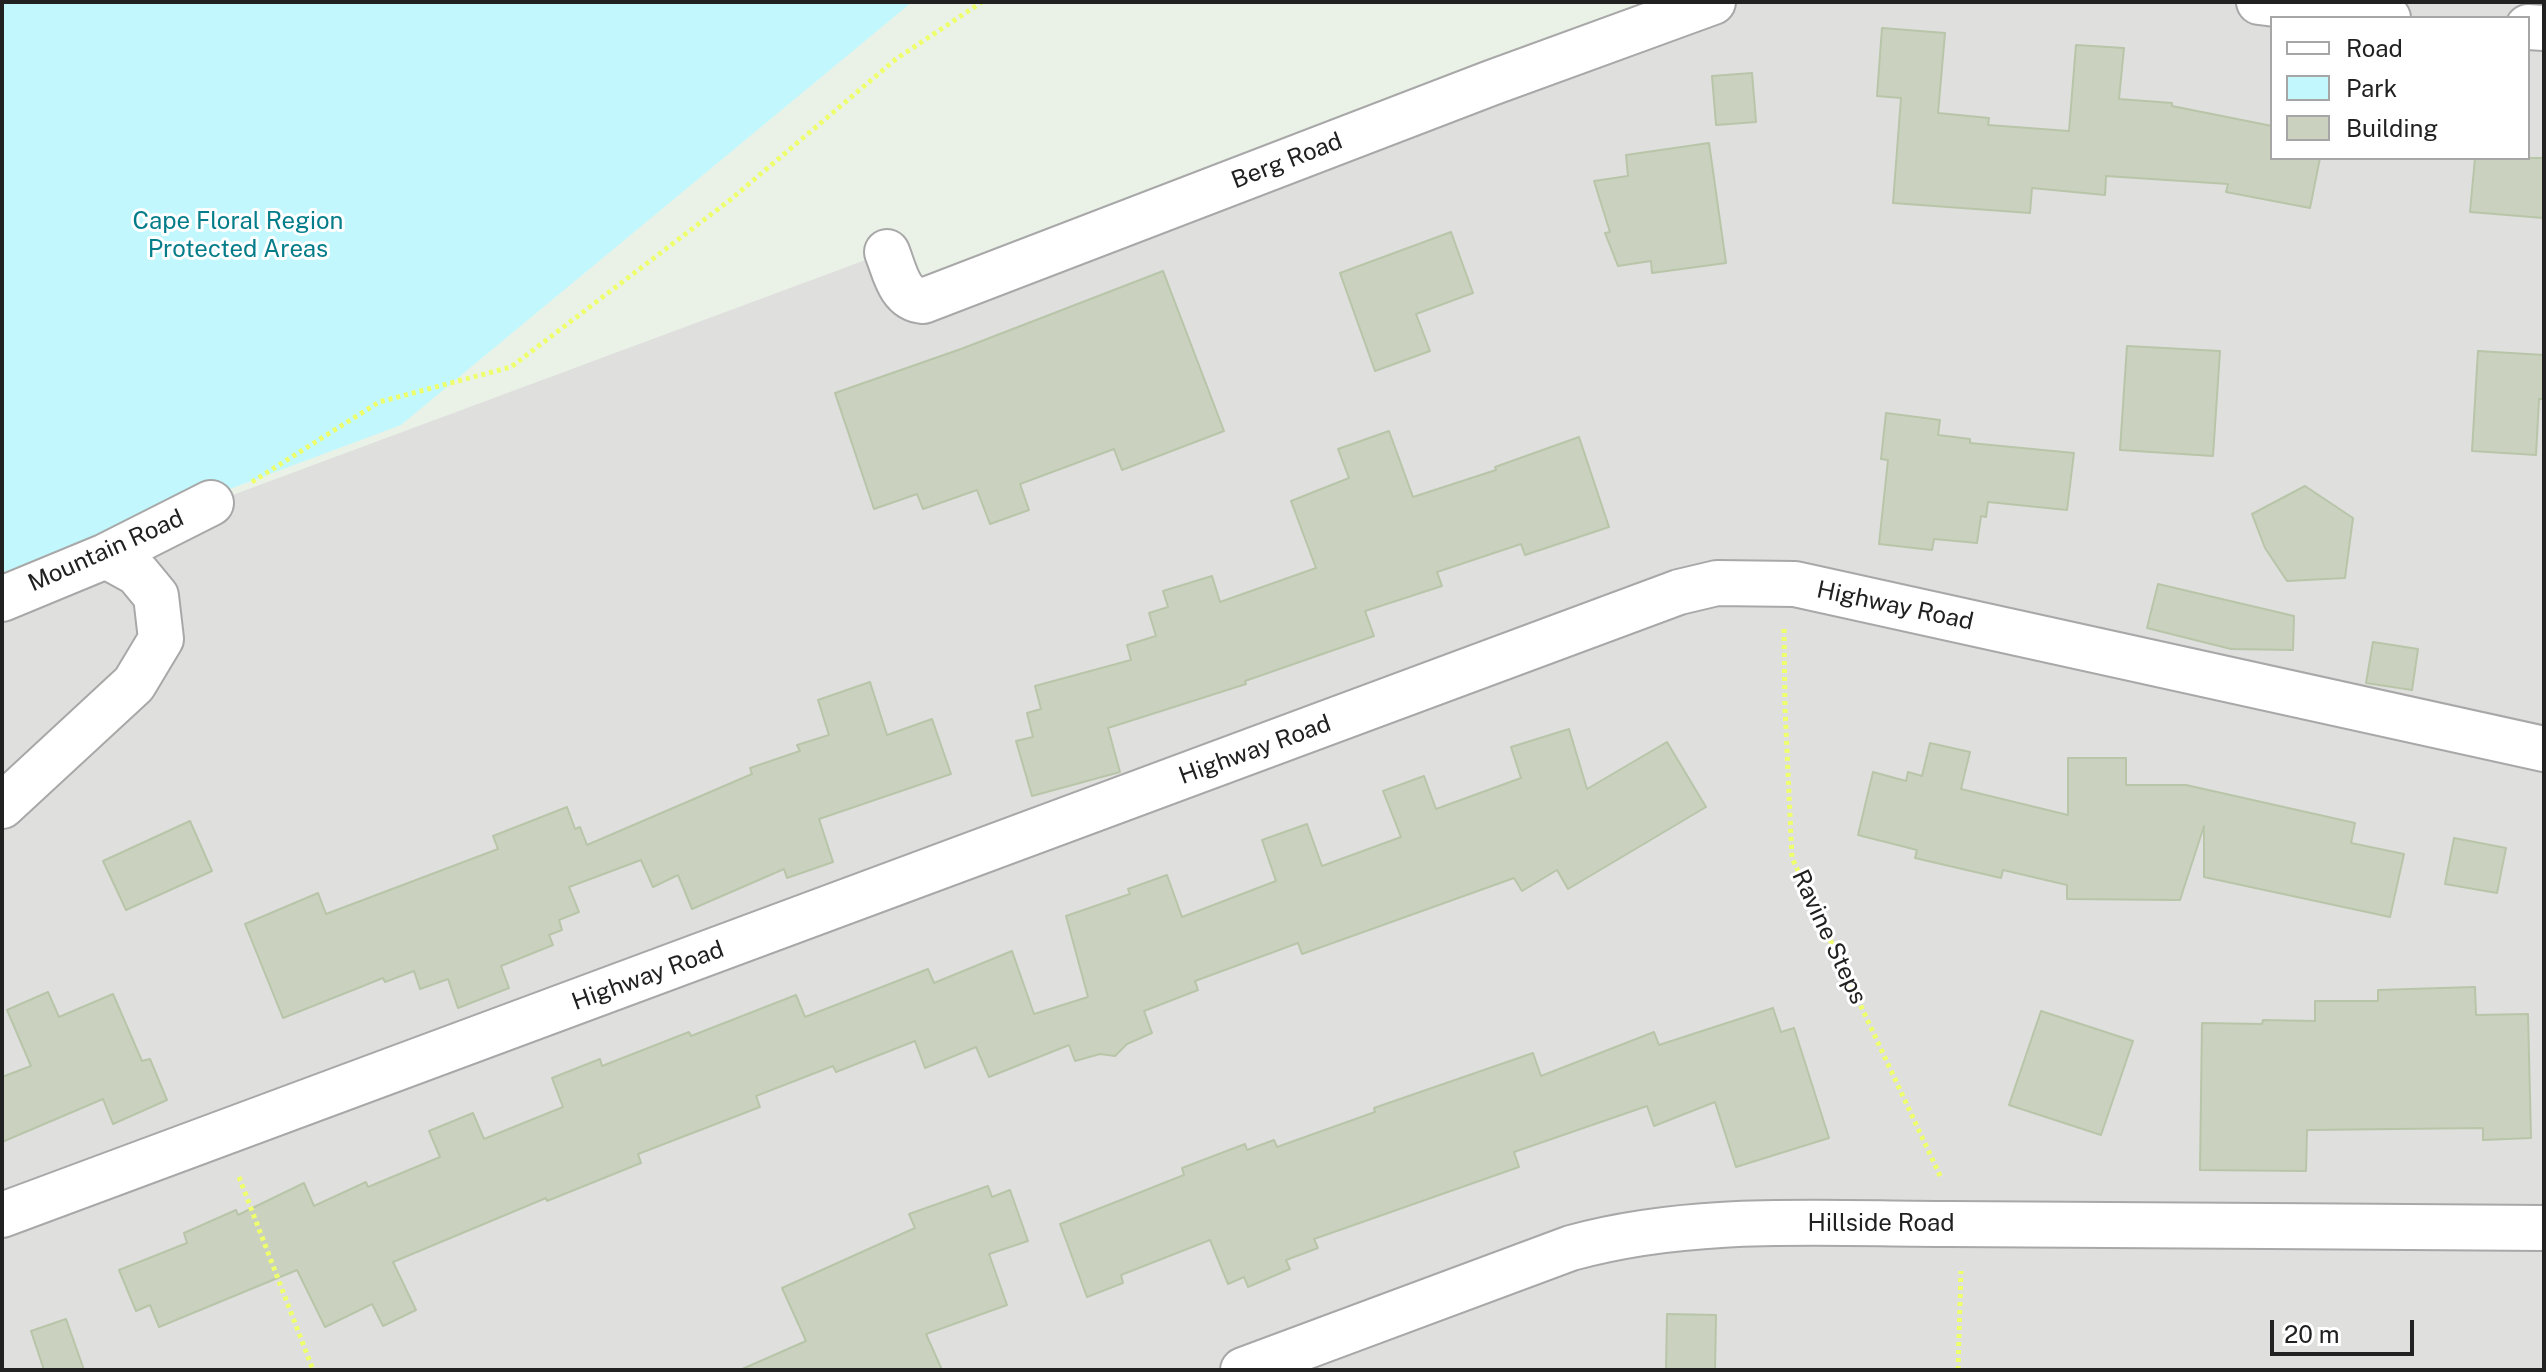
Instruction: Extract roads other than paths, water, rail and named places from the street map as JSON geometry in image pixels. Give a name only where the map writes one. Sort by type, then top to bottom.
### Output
[{"type":"street","name":"Berg Road","points":[[887,252],[903,292],[908,297],[923,301],[1491,83],[1713,2]]},
{"type":"street","points":[[2259,2],[2372,16]]},
{"type":"street","name":"Mountain Road","points":[[2,599],[106,556],[211,503]]},
{"type":"street","points":[[2,806],[134,684],[161,639],[156,596],[137,573],[106,556]]},
{"type":"street","name":"Highway Road","points":[[2,1215],[1679,592],[1717,583],[1795,584],[2544,749]]},
{"type":"street","name":"Hillside Road","points":[[1243,1370],[1571,1248],[1650,1230],[1785,1224],[2544,1228]]},
{"type":"park label","name":"Cape Floral Region Protected Areas","points":[[238,236]]}]
